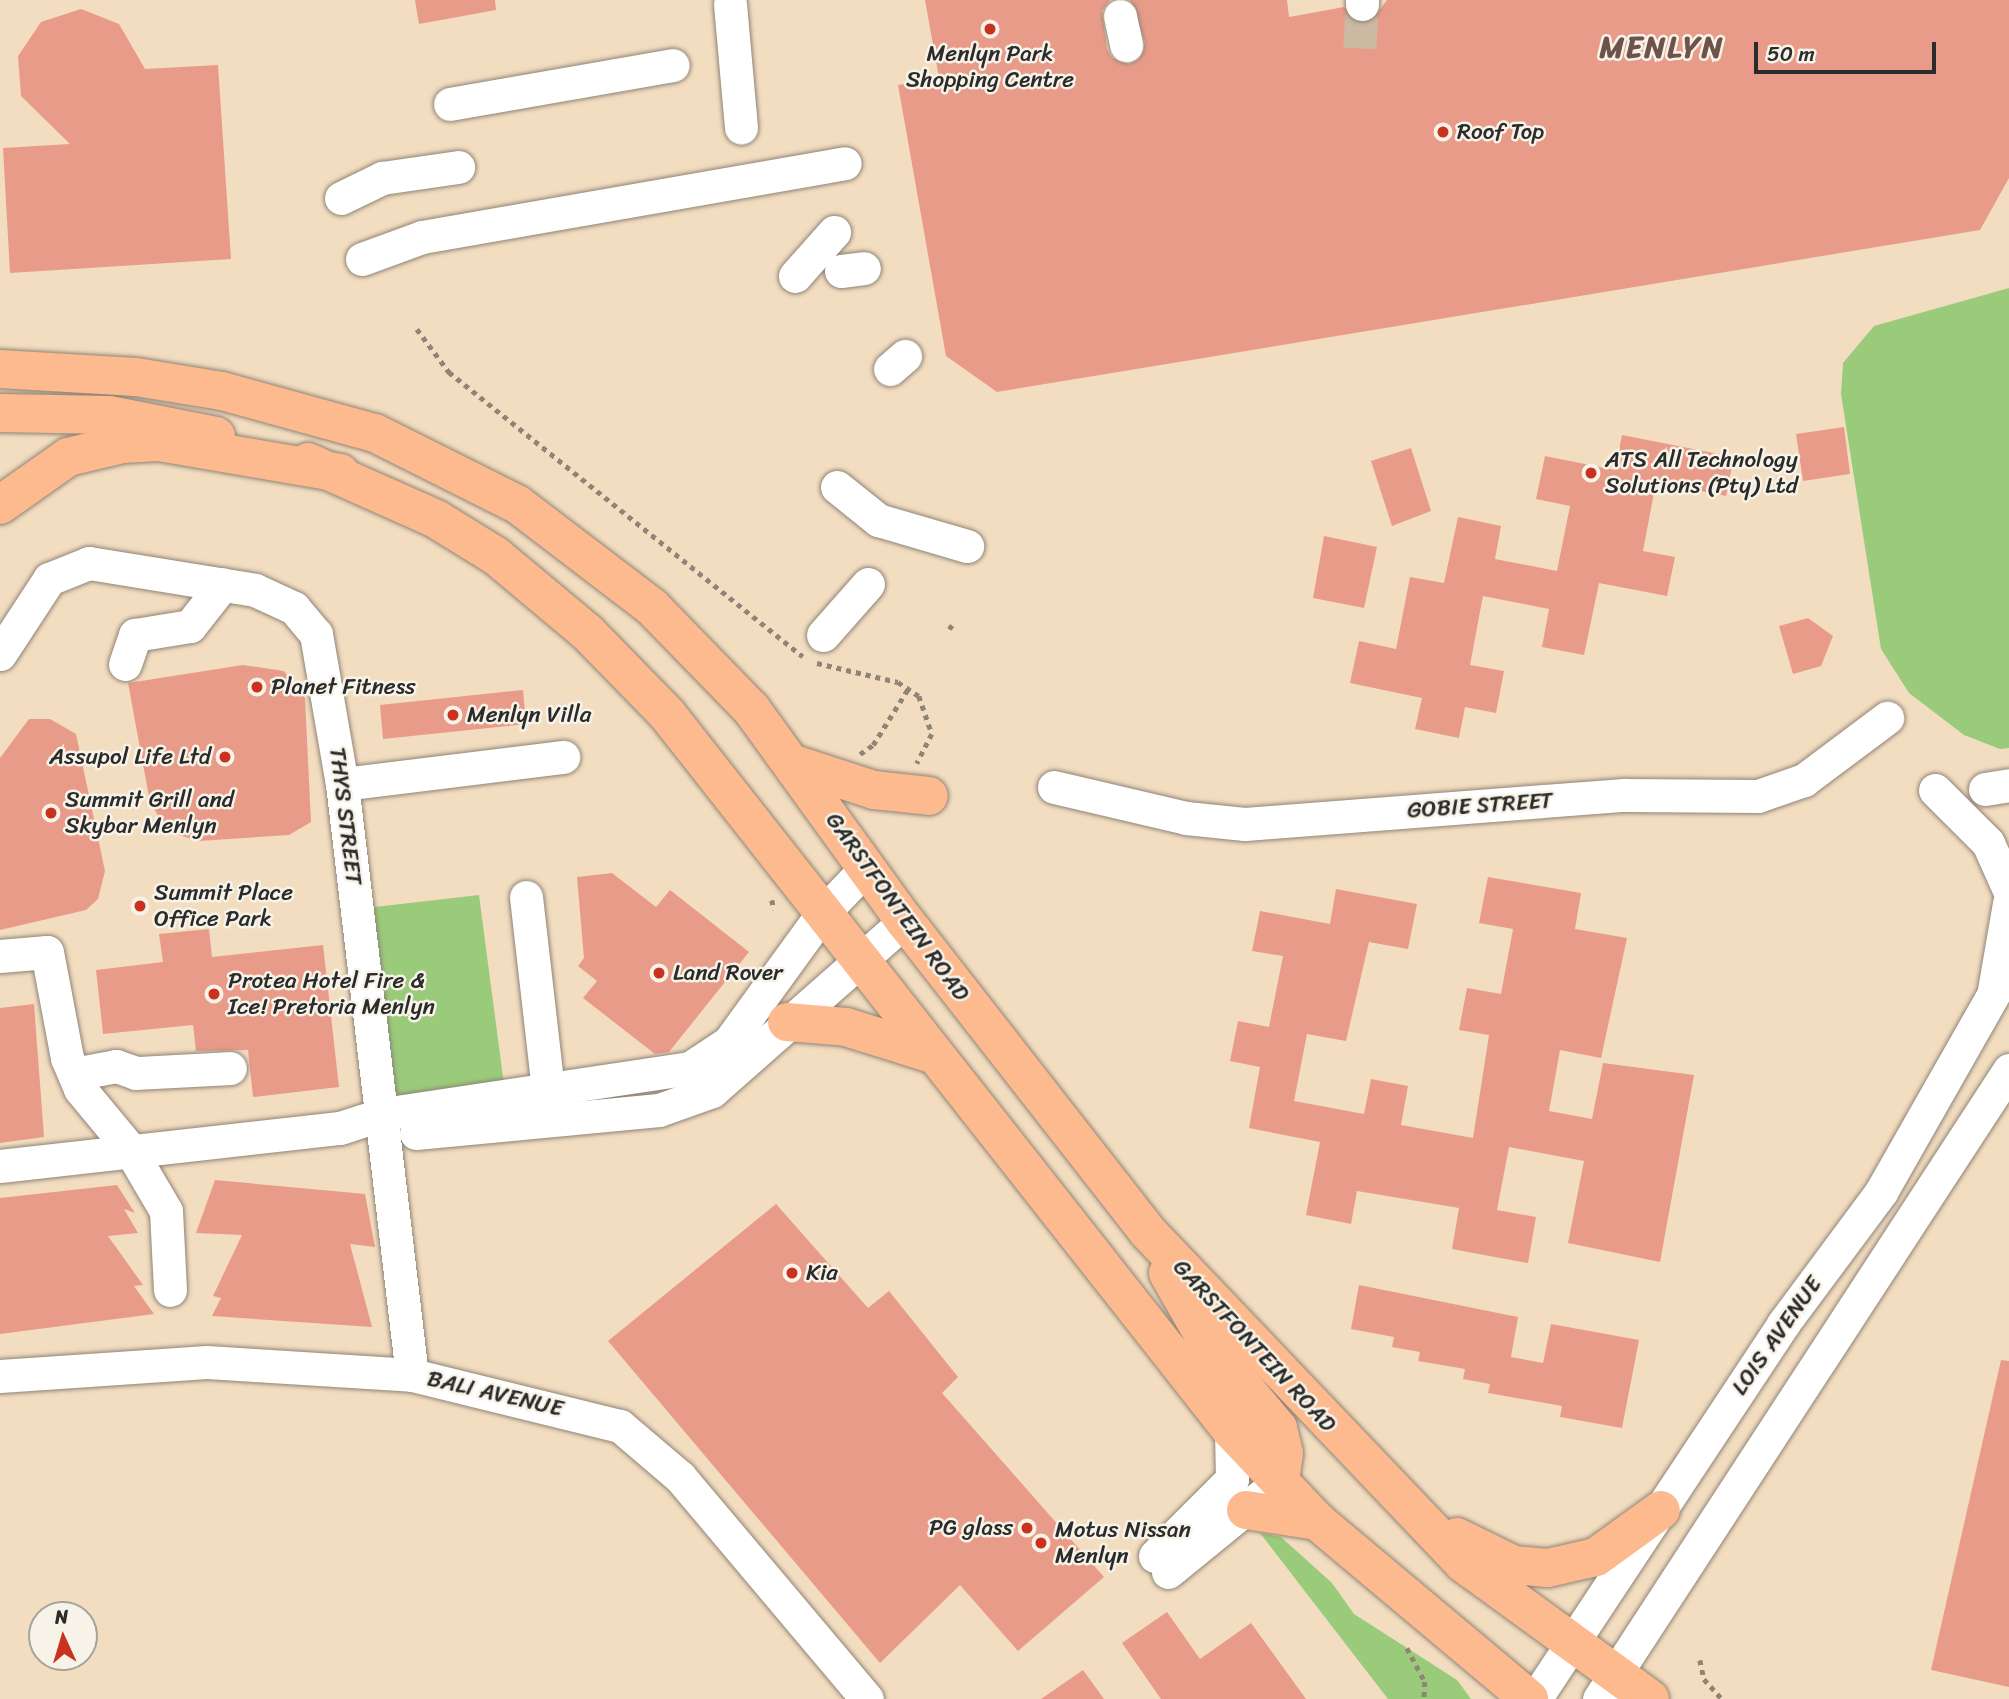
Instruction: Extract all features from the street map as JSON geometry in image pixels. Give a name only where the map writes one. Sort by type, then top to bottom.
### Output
[{"type":"main road","name":"GARSTFONTEIN ROAD","points":[[0,369],[136,377],[222,391],[329,418],[424,453],[517,504],[652,607],[700,650],[794,765],[905,921],[1147,1231],[1401,1503],[1463,1563],[1568,1646],[1607,1687],[1650,1699]]},
{"type":"main road","points":[[0,413],[151,420],[340,473],[436,519],[545,593],[667,714],[858,963],[1231,1430],[1317,1521],[1529,1699]]},
{"type":"main road","points":[[0,505],[68,457],[122,444],[172,444],[340,473]]},
{"type":"main road","points":[[794,765],[874,790],[919,783]]},
{"type":"main road","points":[[787,1022],[846,1027],[929,1053]]},
{"type":"main road","points":[[1147,1231],[1203,1338],[1278,1428],[1284,1453],[1280,1480]]},
{"type":"main road","points":[[1401,1503],[1485,1553],[1514,1565],[1548,1568],[1595,1558],[1661,1510]]},
{"type":"main road","points":[[1246,1510],[1317,1521]]},
{"type":"street","points":[[730,4],[741,128]]},
{"type":"street","points":[[450,104],[673,65]]},
{"type":"street","points":[[362,259],[422,237],[845,163]]},
{"type":"street","points":[[341,198],[383,178],[458,167]]},
{"type":"street","points":[[795,276],[834,232]]},
{"type":"street","points":[[837,487],[897,528],[967,546]]},
{"type":"street","name":"THYS STREET","points":[[0,654],[49,579],[74,565],[108,562],[223,584],[278,598],[316,635],[342,785],[385,1125],[412,1375]]},
{"type":"street","points":[[125,664],[135,635],[190,626],[223,584]]},
{"type":"street","points":[[823,635],[868,584]]},
{"type":"street","name":"GOBIE STREET","points":[[1054,787],[1186,818],[1245,824],[1624,795],[1758,796],[1804,780],[1887,718]]},
{"type":"street","points":[[342,785],[563,757]]},
{"type":"street","points":[[1936,790],[1988,843],[2009,890]]},
{"type":"street","points":[[550,1107],[671,1074],[710,1058],[729,1042],[822,914],[866,868]]},
{"type":"street","points":[[526,897],[550,1107]]},
{"type":"street","points":[[1990,1006],[2009,903]]},
{"type":"street","points":[[0,1166],[129,1148],[550,1107],[659,1110],[700,1096],[905,921]]},
{"type":"street","points":[[0,956],[47,952],[79,1084],[129,1148],[166,1211],[170,1290]]},
{"type":"street","name":"LOIS AVENUE","points":[[1535,1699],[1783,1324],[1881,1192],[1990,1006],[2009,967]]},
{"type":"street","points":[[79,1084],[118,1087],[136,1073],[230,1068]]},
{"type":"street","name":"LOIS AVENUE","points":[[1607,1687],[2009,1070]]},
{"type":"street","name":"BALI AVENUE","points":[[0,1376],[206,1362],[412,1375],[597,1418],[648,1444],[867,1699]]},
{"type":"street","points":[[1231,1430],[1232,1479],[1162,1564],[1246,1510],[1280,1480]]},
{"type":"path","points":[[417,329],[449,372],[777,642],[825,667],[908,689],[927,706],[932,734],[919,783]]},
{"type":"path","points":[[853,759],[873,745],[908,689]]},
{"type":"path","points":[[1406,1647],[1425,1682],[1424,1699]]},
{"type":"path","points":[[1700,1660],[1703,1679],[1722,1699]]},
{"type":"green space","points":[[2009,288],[2009,748],[2000,749],[1964,735],[1909,693],[1881,649],[1841,394],[1843,363],[1874,326]]},
{"type":"green space","points":[[479,895],[506,1100],[391,1102],[366,908]]},
{"type":"green space","points":[[1260,1533],[1281,1537],[1332,1583],[1354,1614],[1457,1680],[1471,1699],[1388,1699]]},
{"type":"building","points":[[415,0],[495,0],[496,10],[419,24]]},
{"type":"building","points":[[925,0],[1110,0],[1102,11],[1107,49],[1112,58],[1129,64],[1139,59],[1145,42],[1130,0],[1287,0],[1289,17],[1344,7],[1361,23],[1372,20],[1387,0],[2009,0],[2009,178],[1980,230],[997,392],[946,356],[898,85],[939,78]]},
{"type":"building","points":[[81,9],[119,24],[145,69],[218,65],[231,259],[10,273],[3,148],[70,144],[21,96],[18,56],[41,22]]},
{"type":"building","points":[[1844,427],[1850,474],[1803,481],[1796,434]]},
{"type":"building","points":[[1622,435],[1734,457],[1726,496],[1656,482],[1643,551],[1675,557],[1667,596],[1599,583],[1584,655],[1542,647],[1549,609],[1483,596],[1470,665],[1504,671],[1496,713],[1465,707],[1459,738],[1415,729],[1422,698],[1350,683],[1359,641],[1396,649],[1410,577],[1444,583],[1458,517],[1501,526],[1495,559],[1557,571],[1570,506],[1536,499],[1545,456],[1615,470]]},
{"type":"building","points":[[1411,448],[1431,511],[1392,526],[1371,461]]},
{"type":"building","points":[[1324,536],[1377,547],[1364,608],[1313,598]]},
{"type":"building","points":[[1808,618],[1833,636],[1821,666],[1793,674],[1779,626]]},
{"type":"building","points":[[243,665],[284,671],[305,698],[311,822],[289,835],[199,841],[168,832],[150,802],[128,683]]},
{"type":"building","name":"Menlyn Villa","points":[[523,690],[526,724],[383,739],[380,705]]},
{"type":"building","points":[[29,719],[50,719],[76,734],[105,871],[98,899],[86,910],[0,930],[0,758]]},
{"type":"building","name":"Land Rover","points":[[612,873],[656,907],[670,890],[749,952],[669,1052],[655,1054],[583,998],[597,981],[578,966],[584,958],[577,877]]},
{"type":"building","points":[[1488,877],[1581,893],[1575,929],[1627,938],[1601,1058],[1560,1050],[1549,1111],[1592,1119],[1603,1063],[1694,1075],[1660,1262],[1568,1243],[1584,1161],[1509,1147],[1497,1210],[1536,1217],[1528,1263],[1452,1249],[1459,1208],[1357,1191],[1351,1224],[1306,1215],[1320,1142],[1249,1128],[1260,1067],[1230,1061],[1238,1021],[1269,1027],[1283,956],[1252,951],[1260,911],[1330,924],[1336,889],[1417,904],[1408,949],[1369,942],[1346,1041],[1307,1034],[1294,1101],[1364,1114],[1371,1079],[1408,1086],[1401,1125],[1473,1138],[1489,1035],[1459,1030],[1467,988],[1501,994],[1513,929],[1479,923]]},
{"type":"building","name":"Protea Hotel Fire & Ice! Pretoria Menlyn","points":[[209,929],[212,957],[323,945],[339,1087],[253,1097],[248,1050],[196,1051],[193,1025],[103,1034],[96,970],[163,962],[159,934]]},
{"type":"building","points":[[34,1004],[44,1137],[0,1143],[0,1008]]},
{"type":"building","points":[[215,1180],[365,1194],[375,1247],[350,1244],[372,1327],[212,1316],[221,1298],[213,1296],[242,1235],[196,1233]]},
{"type":"building","points":[[117,1185],[135,1213],[124,1209],[138,1233],[108,1236],[143,1285],[134,1286],[154,1314],[0,1334],[0,1198]]},
{"type":"building","points":[[776,1204],[868,1308],[889,1291],[958,1377],[942,1393],[1104,1577],[1018,1651],[960,1585],[880,1663],[608,1341]]},
{"type":"building","points":[[1359,1285],[1518,1317],[1511,1357],[1543,1363],[1551,1324],[1639,1340],[1622,1428],[1560,1417],[1562,1406],[1488,1393],[1490,1384],[1463,1379],[1465,1369],[1418,1361],[1420,1352],[1392,1347],[1394,1337],[1351,1329]]},
{"type":"building","points":[[2001,1360],[2009,1361],[2009,1687],[1931,1670]]},
{"type":"building","points":[[1167,1612],[1200,1659],[1251,1623],[1306,1699],[1161,1699],[1122,1643]]},
{"type":"building","points":[[1083,1670],[1104,1699],[1041,1699]]},
{"type":"tunnel","points":[[1360,48],[1362,4]]},
{"type":"place","name":"Menlyn Park Shopping Centre","points":[[990,29]]},
{"type":"place","name":"Roof Top","points":[[1443,132]]},
{"type":"place","name":"ATS All Technology Solutions (Pty) Ltd","points":[[1591,473]]},
{"type":"place","name":"Planet Fitness","points":[[257,687]]},
{"type":"place","name":"Menlyn Villa","points":[[453,715]]},
{"type":"place","name":"Assupol Life Ltd","points":[[225,757]]},
{"type":"place","name":"Summit Grill and Skybar Menlyn","points":[[51,813]]},
{"type":"place","name":"Summit Place Office Park","points":[[140,906]]},
{"type":"place","name":"Land Rover","points":[[659,973]]},
{"type":"place","name":"Protea Hotel Fire & Ice! Pretoria Menlyn","points":[[214,994]]},
{"type":"place","name":"Kia","points":[[792,1273]]},
{"type":"place","name":"PG glass","points":[[1027,1528]]},
{"type":"place","name":"Motus Nissan Menlyn","points":[[1041,1543]]},
{"type":"district","name":"MENLYN","points":[[1662,47]]}]
